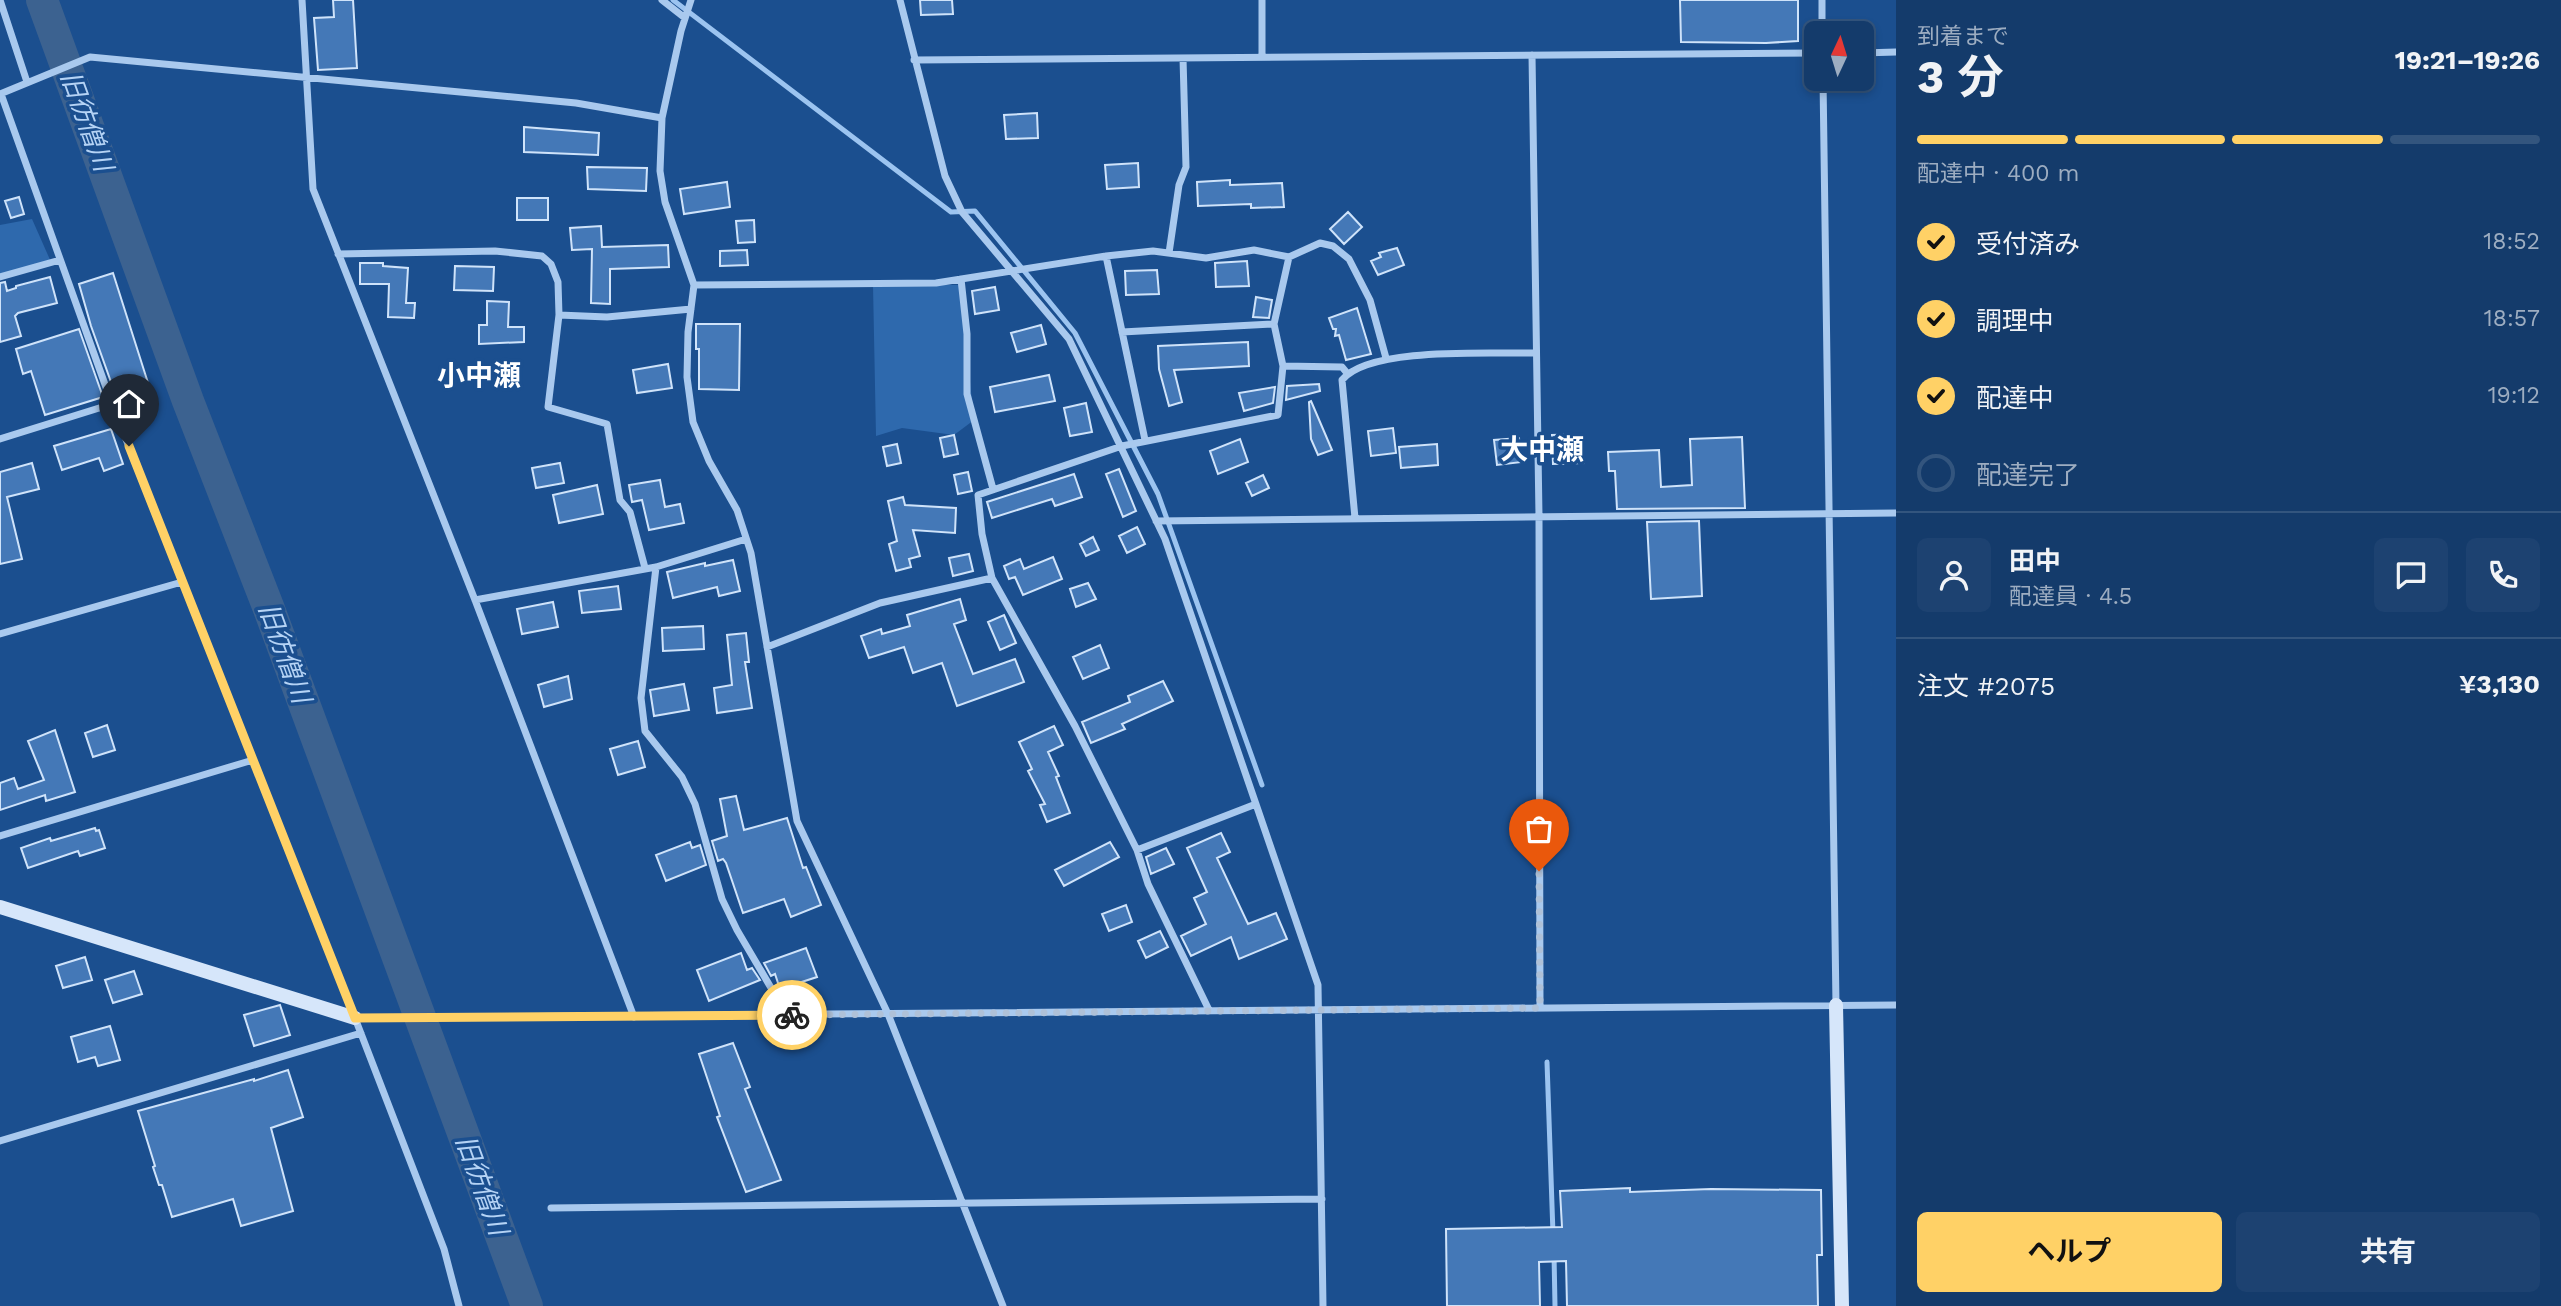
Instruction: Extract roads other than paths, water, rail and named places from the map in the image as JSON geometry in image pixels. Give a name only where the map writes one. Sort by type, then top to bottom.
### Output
[{"type":"street","points":[[0,0],[27,82]]},
{"type":"street","points":[[302,0],[313,189],[475,600],[634,1017]]},
{"type":"street","points":[[662,0],[685,18]]},
{"type":"street","points":[[691,0],[662,118],[660,171],[665,202],[694,285],[687,377],[693,422],[709,461],[737,510],[751,552],[797,821],[888,1014],[1003,1306]]},
{"type":"street","points":[[900,0],[945,176],[964,214],[1069,339],[1165,539],[1318,985],[1323,1306]]},
{"type":"street","points":[[1262,0],[1262,57]]},
{"type":"street","points":[[1822,0],[1822,21]]},
{"type":"street","points":[[1874,53],[1896,52]]},
{"type":"street","points":[[914,60],[1804,53]]},
{"type":"street","points":[[1531,55],[1539,516],[1540,1008]]},
{"type":"street","points":[[459,1306],[444,1250],[112,404],[1,94],[90,57],[576,103],[662,118]]},
{"type":"street","points":[[1169,253],[1179,185],[1186,167],[1183,58]]},
{"type":"street","points":[[1823,91],[1842,1306]]},
{"type":"street","points":[[694,285],[936,283],[1153,251],[1206,258],[1254,250],[1289,257],[1320,243],[1333,246],[1349,259],[1370,300],[1386,358]]},
{"type":"street","points":[[338,254],[495,251],[542,256],[551,264],[558,282],[559,315],[548,407],[607,424],[620,500],[630,512],[645,568]]},
{"type":"street","points":[[1106,256],[1145,440]]},
{"type":"street","points":[[1209,1010],[1148,884],[1137,850],[1075,726],[992,578],[982,534],[978,495],[1122,446],[1278,415],[1283,366],[1273,324],[1289,257]]},
{"type":"street","points":[[0,277],[60,260]]},
{"type":"street","points":[[961,279],[967,334],[967,394],[993,489]]},
{"type":"street","points":[[559,315],[607,317],[691,309]]},
{"type":"street","points":[[1122,332],[1273,324]]},
{"type":"street","points":[[1354,518],[1342,380],[1347,373],[1386,358],[1440,354],[1536,353]]},
{"type":"street","points":[[1283,366],[1342,367],[1347,373]]},
{"type":"street","points":[[0,439],[112,404]]},
{"type":"street","points":[[1156,521],[1896,513]]},
{"type":"street","points":[[475,600],[656,566],[746,539]]},
{"type":"street","points":[[656,566],[641,698],[645,731],[681,777],[695,804],[722,899],[787,1015]]},
{"type":"street","points":[[767,647],[880,603],[992,578]]},
{"type":"street","points":[[0,634],[182,582]]},
{"type":"street","points":[[0,836],[253,760]]},
{"type":"street","points":[[1137,850],[1256,804]]},
{"type":"street","points":[[0,907],[355,1018],[1896,1004]]},
{"type":"street","points":[[0,1141],[361,1033]]},
{"type":"street","points":[[551,1208],[1322,1199]]},
{"type":"waterway","name":"旧彷僧川","points":[[42,0],[188,401],[269,609],[527,1306]]},
{"type":"waterway","points":[[673,0],[951,212],[975,211],[1075,333],[1158,494],[1262,785]]},
{"type":"waterway","points":[[1547,1062],[1553,1234]]},
{"type":"waterway","points":[[1554,1254],[1555,1306]]},
{"type":"district","name":"小中瀬","points":[[479,375]]},
{"type":"district","name":"大中瀬","points":[[1542,449]]}]
